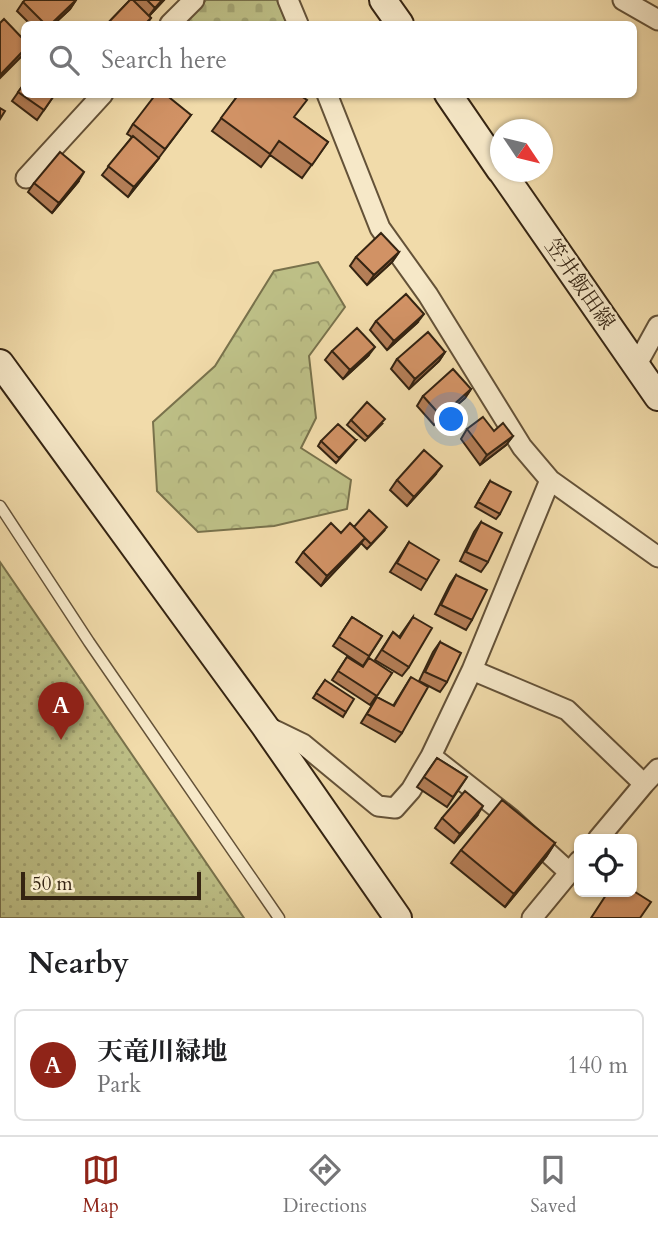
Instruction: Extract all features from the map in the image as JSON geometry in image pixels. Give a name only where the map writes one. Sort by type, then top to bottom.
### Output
[{"type":"street","points":[[173,21],[194,0]]},
{"type":"street","points":[[288,0],[297,21]]},
{"type":"street","points":[[383,0],[398,21]]},
{"type":"street","points":[[623,0],[658,20]]},
{"type":"street","points":[[26,178],[99,98]]},
{"type":"street","points":[[329,98],[380,228],[461,346],[522,447],[550,480],[658,557]]},
{"type":"street","name":"笠井飯田線","points":[[451,98],[490,155]]},
{"type":"street","name":"笠井飯田線","points":[[509,182],[658,397]]},
{"type":"street","points":[[636,366],[658,326]]},
{"type":"street","points":[[0,363],[264,726],[398,918]]},
{"type":"street","points":[[264,726],[303,744],[378,806],[395,808],[411,790],[431,755],[472,670],[550,480]]},
{"type":"street","points":[[472,670],[566,710],[644,784]]},
{"type":"street","points":[[431,755],[574,867],[532,918]]},
{"type":"street","points":[[601,834],[658,769]]},
{"type":"lane","points":[[0,506],[89,642],[279,918]]},
{"type":"green space","points":[[206,0],[277,0],[286,21],[184,21]]},
{"type":"green space","points":[[318,262],[345,307],[309,356],[316,418],[301,448],[351,480],[347,509],[274,526],[198,532],[157,491],[153,422],[215,366],[274,271]]},
{"type":"green space","points":[[0,562],[244,918],[0,918]]},
{"type":"building","points":[[76,0],[54,21],[42,21],[23,2]]},
{"type":"building","points":[[130,0],[151,18],[148,21],[110,21]]},
{"type":"building","points":[[147,0],[162,0],[155,8]]},
{"type":"building","points":[[4,19],[21,37],[21,53],[0,75],[0,23]]},
{"type":"building","points":[[27,98],[52,98],[44,110]]},
{"type":"building","points":[[153,98],[170,98],[191,115],[165,149],[133,124]]},
{"type":"building","points":[[236,98],[304,98],[307,100],[294,117],[328,142],[312,165],[279,141],[270,154],[221,118]]},
{"type":"building","points":[[133,136],[159,158],[134,187],[108,166]]},
{"type":"building","points":[[60,152],[84,172],[59,203],[34,183]]},
{"type":"building","points":[[381,233],[399,252],[374,275],[356,257]]},
{"type":"building","points":[[406,294],[424,314],[394,341],[376,321]]},
{"type":"building","points":[[357,328],[375,347],[350,370],[332,351]]},
{"type":"building","points":[[428,332],[445,352],[415,379],[397,359]]},
{"type":"building","points":[[453,369],[471,389],[441,416],[423,396]]},
{"type":"building","points":[[367,402],[385,419],[368,437],[351,420]]},
{"type":"building","points":[[483,417],[494,431],[503,423],[513,436],[487,455],[467,429]]},
{"type":"building","points":[[338,424],[356,440],[339,458],[321,441]]},
{"type":"building","points":[[424,450],[442,466],[414,497],[397,480]]},
{"type":"building","points":[[490,481],[511,492],[500,514],[478,502]]},
{"type":"building","points":[[369,510],[387,527],[371,544],[354,527]]},
{"type":"building","points":[[481,522],[502,533],[488,562],[466,552]]},
{"type":"building","points":[[331,523],[341,533],[350,523],[365,538],[327,576],[303,552]]},
{"type":"building","points":[[409,542],[439,560],[427,580],[397,563]]},
{"type":"building","points":[[456,575],[487,590],[472,620],[441,605]]},
{"type":"building","points":[[352,617],[382,636],[369,656],[339,637]]},
{"type":"building","points":[[413,617],[432,628],[409,667],[382,650],[393,632],[400,638]]},
{"type":"building","points":[[440,642],[461,653],[447,682],[425,672]]},
{"type":"building","points":[[347,657],[363,667],[369,658],[392,673],[377,696],[338,671]]},
{"type":"building","points":[[411,677],[428,687],[402,733],[367,714],[377,697],[394,706]]},
{"type":"building","points":[[325,680],[354,699],[346,712],[316,693]]},
{"type":"building","points":[[437,758],[467,777],[453,797],[424,777]]},
{"type":"building","points":[[465,791],[483,806],[460,834],[442,818]]},
{"type":"building","points":[[502,800],[555,843],[514,894],[461,850]]},
{"type":"building","points":[[637,893],[651,902],[640,918],[591,918],[605,897],[637,897]]},
{"type":"place","name":"天竜川緑地","points":[[61,740]]}]
